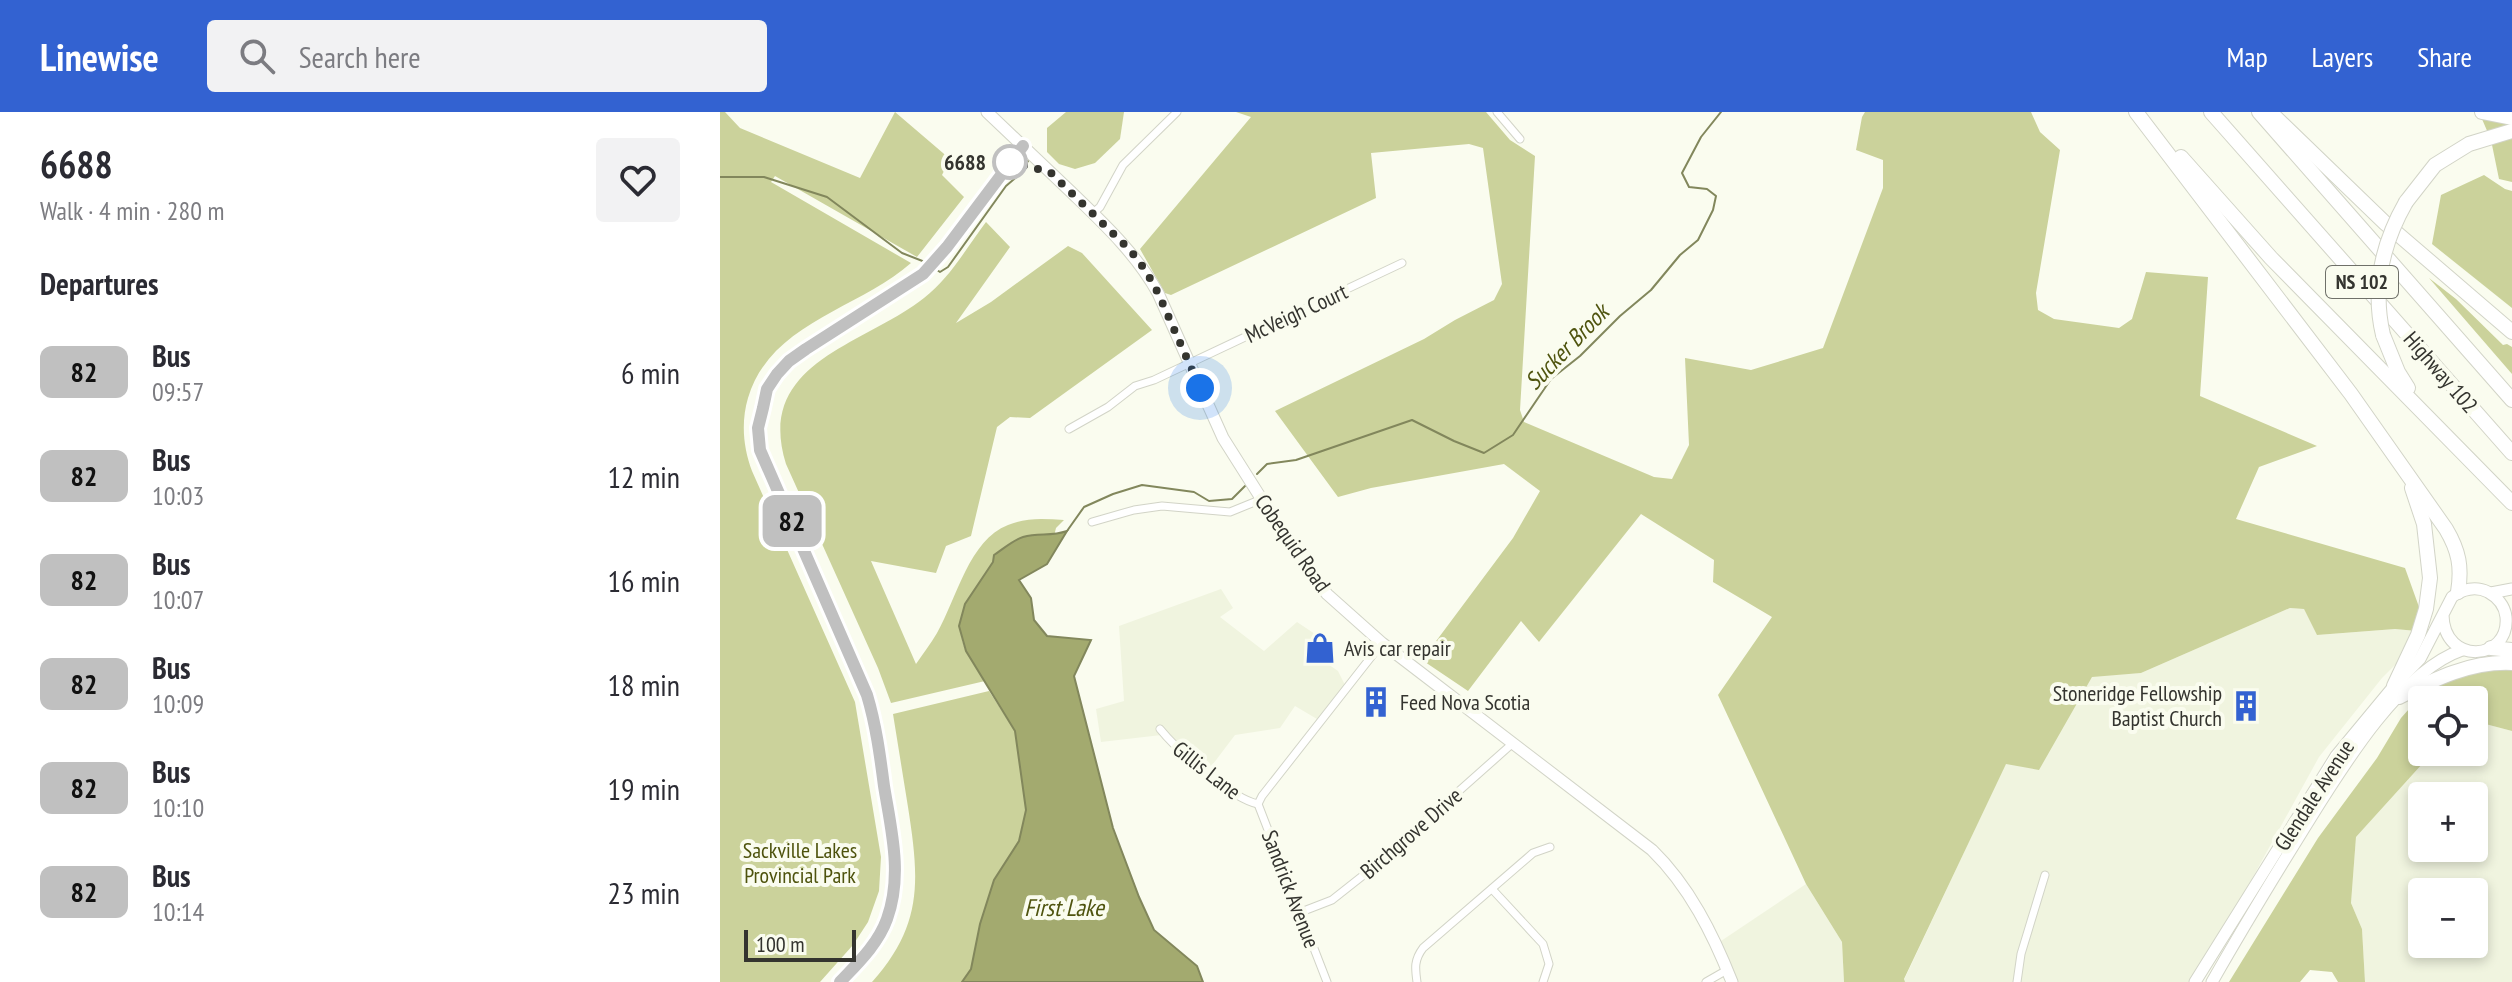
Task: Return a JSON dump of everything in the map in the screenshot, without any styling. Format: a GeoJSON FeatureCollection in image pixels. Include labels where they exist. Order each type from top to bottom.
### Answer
{"type":"FeatureCollection","features":[{"type":"Feature","properties":{"kind":"highway"},"geometry":{"type":"LineString","coordinates":[[2138,112],[2271,258],[2512,503]]}},
{"type":"Feature","properties":{"kind":"highway"},"geometry":{"type":"LineString","coordinates":[[2138,112],[2351,394],[2457,547],[2461,561],[2458,592]]}},
{"type":"Feature","properties":{"kind":"highway","name":"Highway 102"},"geometry":{"type":"LineString","coordinates":[[2211,112],[2512,453]]}},
{"type":"Feature","properties":{"kind":"highway","name":"Highway 102"},"geometry":{"type":"LineString","coordinates":[[2259,112],[2512,400]]}},
{"type":"Feature","properties":{"kind":"highway"},"geometry":{"type":"LineString","coordinates":[[2270,112],[2385,223],[2512,332]]}},
{"type":"Feature","properties":{"kind":"highway"},"geometry":{"type":"LineString","coordinates":[[2482,112],[2512,118]]}},
{"type":"Feature","properties":{"kind":"highway"},"geometry":{"type":"LineString","coordinates":[[2449,437],[2398,372],[2383,335],[2378,303],[2381,264],[2395,221],[2435,165],[2469,144],[2512,131]]}},
{"type":"Feature","properties":{"kind":"highway"},"geometry":{"type":"LineString","coordinates":[[2396,692],[2426,609],[2430,578],[2424,524],[2409,476]]}},
{"type":"Feature","properties":{"kind":"highway"},"geometry":{"type":"LineString","coordinates":[[2491,648],[2512,650]]}},
{"type":"Feature","properties":{"kind":"highway"},"geometry":{"type":"LineString","coordinates":[[2396,692],[2466,668],[2512,663]]}},
{"type":"Feature","properties":{"kind":"main road","name":"Cobequid Road"},"geometry":{"type":"LineString","coordinates":[[987,112],[1093,213],[1146,271],[1223,438],[1295,552],[1327,594],[1382,643],[1669,866],[1698,910],[1729,976]]}},
{"type":"Feature","properties":{"kind":"main road"},"geometry":{"type":"LineString","coordinates":[[2458,592],[2481,589],[2491,593],[2504,609],[2509,618],[2500,639],[2491,648]]}},
{"type":"Feature","properties":{"kind":"main road"},"geometry":{"type":"LineString","coordinates":[[2491,593],[2512,589]]}},
{"type":"Feature","properties":{"kind":"main road","name":"Glendale Avenue"},"geometry":{"type":"LineString","coordinates":[[2212,982],[2343,765],[2420,659],[2446,605],[2458,592]]}},
{"type":"Feature","properties":{"kind":"main road"},"geometry":{"type":"LineString","coordinates":[[2443,615],[2447,636],[2462,650]]}},
{"type":"Feature","properties":{"kind":"main road","name":"Glendale Avenue"},"geometry":{"type":"LineString","coordinates":[[2195,982],[2336,756],[2396,692],[2436,663],[2462,650],[2473,652],[2491,648]]}},
{"type":"Feature","properties":{"kind":"street"},"geometry":{"type":"LineString","coordinates":[[1093,213],[1100,207],[1123,165],[1177,112]]}},
{"type":"Feature","properties":{"kind":"street"},"geometry":{"type":"LineString","coordinates":[[1497,112],[1520,139]]}},
{"type":"Feature","properties":{"kind":"street"},"geometry":{"type":"LineString","coordinates":[[840,982],[879,937],[888,917],[894,890],[896,856],[876,728],[867,695],[760,450],[758,428],[767,389],[783,368],[806,349],[923,274],[1023,146]]}},
{"type":"Feature","properties":{"kind":"street","name":"McVeigh Court"},"geometry":{"type":"LineString","coordinates":[[1069,429],[1142,383],[1402,263]]}},
{"type":"Feature","properties":{"kind":"street"},"geometry":{"type":"LineString","coordinates":[[1092,522],[1162,506],[1230,512],[1262,499]]}},
{"type":"Feature","properties":{"kind":"street"},"geometry":{"type":"LineString","coordinates":[[1260,800],[1382,643]]}},
{"type":"Feature","properties":{"kind":"street","name":"Gillis Lane"},"geometry":{"type":"LineString","coordinates":[[1160,729],[1175,748],[1249,803],[1260,800]]}},
{"type":"Feature","properties":{"kind":"street","name":"Birchgrove Drive"},"geometry":{"type":"LineString","coordinates":[[1301,912],[1332,900],[1370,870],[1513,743]]}},
{"type":"Feature","properties":{"kind":"street","name":"Sandrick Avenue"},"geometry":{"type":"LineString","coordinates":[[1260,800],[1327,982]]}},
{"type":"Feature","properties":{"kind":"street"},"geometry":{"type":"LineString","coordinates":[[1417,982],[1415,967],[1417,956],[1423,948],[1533,853],[1550,847]]}},
{"type":"Feature","properties":{"kind":"street"},"geometry":{"type":"LineString","coordinates":[[2017,982],[2021,954],[2045,875]]}},
{"type":"Feature","properties":{"kind":"street"},"geometry":{"type":"LineString","coordinates":[[1492,889],[1543,944],[1549,964],[1543,982]]}},
{"type":"Feature","properties":{"kind":"street"},"geometry":{"type":"LineString","coordinates":[[1706,982],[1729,976]]}},
{"type":"Feature","properties":{"kind":"shaded area"},"geometry":{"type":"Polygon","coordinates":[[[1221,589],[1233,608],[1220,617],[1264,651],[1297,622],[1318,636],[1309,651],[1338,671],[1345,685],[1317,719],[1295,706],[1280,728],[1235,735],[1207,772],[1179,750],[1170,734],[1101,742],[1096,709],[1124,701],[1119,626],[1221,589]]]}},
{"type":"Feature","properties":{"kind":"shaded area"},"geometry":{"type":"Polygon","coordinates":[[[2290,608],[2304,609],[2318,635],[2395,629],[2428,632],[2382,678],[2319,757],[2195,982],[1905,982],[2006,763],[2085,688],[2092,676],[2141,673],[2290,608]]]}},
{"type":"Feature","properties":{"kind":"shaded area"},"geometry":{"type":"Polygon","coordinates":[[[2488,725],[2512,731],[2512,982],[2365,982],[2362,929],[2351,903],[2356,837],[2420,766],[2488,766],[2488,725]]]}},
{"type":"Feature","properties":{"kind":"shaded area"},"geometry":{"type":"Polygon","coordinates":[[[1806,884],[1842,942],[1844,982],[1726,982],[1712,947],[1806,884]]]}},
{"type":"Feature","properties":{"kind":"green space","name":"Sackville Lakes Provincial Park"},"geometry":{"type":"Polygon","coordinates":[[[720,112],[725,112],[740,128],[860,178],[895,112],[950,159],[942,175],[964,197],[917,257],[775,176],[771,182],[911,263],[890,279],[796,334],[775,352],[759,373],[744,416],[745,444],[752,471],[855,702],[881,857],[879,891],[868,922],[853,945],[820,982],[720,982],[720,112]]]}},
{"type":"Feature","properties":{"kind":"green space"},"geometry":{"type":"Polygon","coordinates":[[[1066,112],[1124,112],[1120,139],[1095,163],[1075,169],[1059,164],[1047,152],[1047,128],[1066,112]]]}},
{"type":"Feature","properties":{"kind":"green space"},"geometry":{"type":"Polygon","coordinates":[[[1236,112],[1486,112],[1510,140],[1535,156],[1520,410],[1524,422],[1654,477],[1672,479],[1689,445],[1685,358],[1751,370],[1823,348],[1883,188],[1883,160],[1856,150],[1865,112],[2031,112],[2040,132],[2060,150],[2036,293],[2038,310],[2054,319],[2119,328],[2132,319],[2146,272],[2208,277],[2200,396],[2317,446],[2259,467],[2236,519],[2405,568],[2428,632],[2395,629],[2317,635],[2304,609],[2290,608],[2141,673],[2092,677],[2039,770],[2006,764],[1905,982],[1844,982],[1842,942],[1806,884],[1718,695],[1772,617],[1713,582],[1714,560],[1641,514],[1539,642],[1521,621],[1468,691],[1422,660],[1513,538],[1540,491],[1504,464],[1338,497],[1275,411],[1424,339],[1494,300],[1502,284],[1483,148],[1469,144],[1371,153],[1376,198],[1171,295],[1165,293],[1140,249],[1251,117],[1236,112]]]}},
{"type":"Feature","properties":{"kind":"green space"},"geometry":{"type":"Polygon","coordinates":[[[2479,112],[2512,112],[2512,182],[2499,179],[2491,140],[2479,112]]]}},
{"type":"Feature","properties":{"kind":"green space"},"geometry":{"type":"Polygon","coordinates":[[[2484,175],[2512,191],[2512,308],[2432,244],[2441,195],[2484,175]]]}},
{"type":"Feature","properties":{"kind":"green space"},"geometry":{"type":"Polygon","coordinates":[[[986,222],[1010,247],[956,323],[991,302],[1068,246],[1082,253],[1152,330],[1030,418],[1010,417],[997,427],[971,536],[946,546],[936,573],[871,561],[916,664],[937,633],[965,572],[983,543],[1015,522],[1064,520],[1056,528],[1054,536],[1030,536],[995,555],[967,602],[961,636],[967,653],[985,681],[891,703],[786,464],[780,430],[786,402],[800,379],[821,360],[924,298],[950,272],[986,222]]]}},
{"type":"Feature","properties":{"kind":"green space"},"geometry":{"type":"Polygon","coordinates":[[[2429,278],[2456,299],[2503,345],[2512,347],[2512,374],[2429,278]]]}},
{"type":"Feature","properties":{"kind":"green space"},"geometry":{"type":"Polygon","coordinates":[[[2499,662],[2512,668],[2512,731],[2488,725],[2488,686],[2438,686],[2499,662]]]}},
{"type":"Feature","properties":{"kind":"green space","name":"Sackville Lakes Provincial Park"},"geometry":{"type":"Polygon","coordinates":[[[989,691],[1015,731],[1026,810],[1019,841],[994,880],[971,969],[962,982],[872,982],[901,940],[914,899],[912,833],[893,714],[989,691]]]}},
{"type":"Feature","properties":{"kind":"green space"},"geometry":{"type":"Polygon","coordinates":[[[2408,710],[2408,766],[2420,766],[2356,837],[2351,903],[2362,929],[2365,982],[2338,982],[2332,972],[2310,970],[2300,982],[2229,982],[2318,838],[2377,758],[2408,710]]]}},
{"type":"Feature","properties":{"kind":"water","name":"First Lake"},"geometry":{"type":"Polygon","coordinates":[[[1067,531],[1047,564],[1019,580],[1031,598],[1034,620],[1047,636],[1091,640],[1074,676],[1113,828],[1154,930],[1197,966],[1203,982],[962,982],[971,969],[980,924],[994,880],[1019,841],[1026,810],[1015,731],[966,651],[959,626],[965,604],[993,562],[994,555],[1023,537],[1067,531]]]}},
{"type":"Feature","properties":{"kind":"waterway","name":"Sucker Brook"},"geometry":{"type":"LineString","coordinates":[[1257,474],[1267,464],[1296,460],[1412,420],[1484,453],[1513,435],[1551,379],[1651,290],[1680,255],[1698,240],[1713,210],[1716,196],[1707,189],[1689,187],[1682,173],[1701,137],[1721,112]]}},
{"type":"Feature","properties":{"kind":"waterway"},"geometry":{"type":"LineString","coordinates":[[937,270],[940,272],[948,267],[1006,186],[1020,174],[1028,161]]}},
{"type":"Feature","properties":{"kind":"waterway"},"geometry":{"type":"LineString","coordinates":[[720,177],[764,177],[827,197],[902,253],[925,262]]}},
{"type":"Feature","properties":{"kind":"waterway","name":"Sucker Brook"},"geometry":{"type":"LineString","coordinates":[[1067,531],[1084,507],[1142,485],[1194,492],[1209,501],[1232,499],[1245,486]]}},
{"type":"Feature","properties":{"kind":"bus line","name":"82"},"geometry":{"type":"LineString","coordinates":[[840,982],[879,937],[888,917],[894,890],[896,856],[876,728],[867,695],[760,450],[758,428],[767,389],[789,361],[923,274],[1023,146]]}},
{"type":"Feature","properties":{"kind":"place","name":"6688"},"geometry":{"type":"Point","coordinates":[1010,162]}},
{"type":"Feature","properties":{"kind":"place","name":"Avis car repair"},"geometry":{"type":"Point","coordinates":[1320,648]}},
{"type":"Feature","properties":{"kind":"place","name":"Feed Nova Scotia"},"geometry":{"type":"Point","coordinates":[1376,702]}},
{"type":"Feature","properties":{"kind":"place","name":"Stoneridge Fellowship Baptist Church"},"geometry":{"type":"Point","coordinates":[2246,706]}},
{"type":"Feature","properties":{"kind":"route"},"geometry":{"type":"LineString","coordinates":[[1010,162],[1050,172],[1130,250],[1158,293],[1200,388]]}}]}
